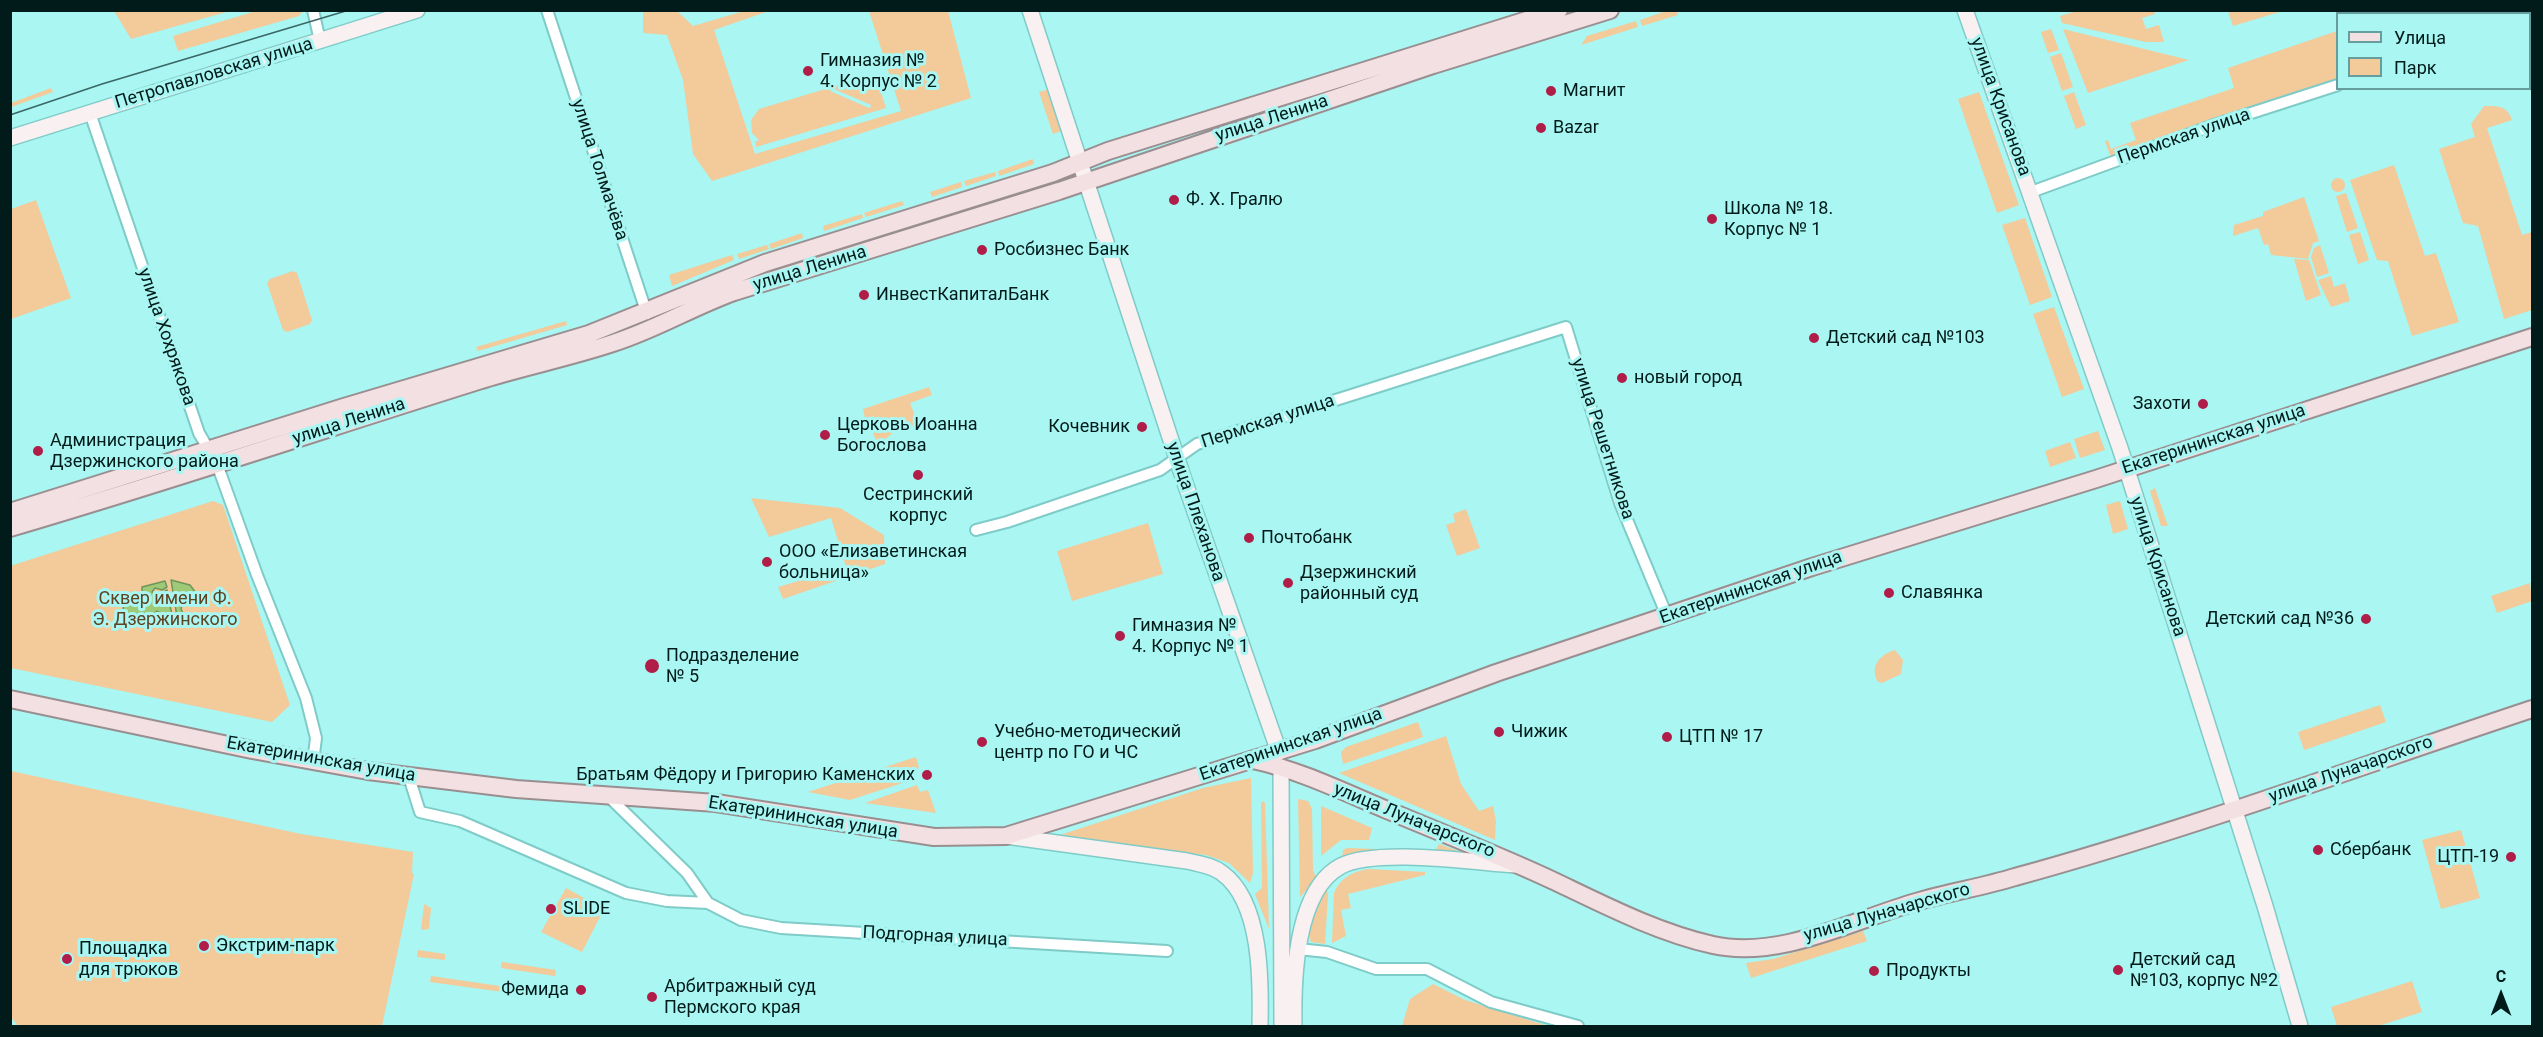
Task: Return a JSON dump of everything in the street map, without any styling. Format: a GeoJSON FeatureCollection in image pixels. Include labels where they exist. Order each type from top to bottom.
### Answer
{"type":"FeatureCollection","features":[{"type":"Feature","properties":{"kind":"main road","name":"Петропавловская улица"},"geometry":{"type":"LineString","coordinates":[[10,138],[417,10]]}},
{"type":"Feature","properties":{"kind":"main road","name":"улица Плеханова"},"geometry":{"type":"LineString","coordinates":[[1030,10],[1177,458],[1280,759],[1282,1026]]}},
{"type":"Feature","properties":{"kind":"main road","name":"улица Ленина"},"geometry":{"type":"LineString","coordinates":[[10,528],[213,457],[589,334],[765,263],[1081,163],[1108,151],[1558,10]]}},
{"type":"Feature","properties":{"kind":"main road","name":"улица Ленина"},"geometry":{"type":"LineString","coordinates":[[10,513],[213,457],[652,329],[698,306],[734,292],[1086,181],[1432,65],[1610,10]]}},
{"type":"Feature","properties":{"kind":"main road","name":"улица Крисанова"},"geometry":{"type":"LineString","coordinates":[[1965,10],[2031,192],[2125,469],[2234,808],[2300,1026]]}},
{"type":"Feature","properties":{"kind":"main road","name":"Екатерининская улица"},"geometry":{"type":"LineString","coordinates":[[10,699],[313,762],[409,777],[737,806],[934,837],[1006,836],[1253,760],[1280,759],[1476,680],[1846,556],[2125,469],[2532,337]]}},
{"type":"Feature","properties":{"kind":"main road","name":"улица Луначарского"},"geometry":{"type":"LineString","coordinates":[[1280,759],[1600,903],[1674,933],[1713,945],[1751,950],[1809,936],[1915,902],[2014,878],[2532,709]]}},
{"type":"Feature","properties":{"kind":"main road"},"geometry":{"type":"LineString","coordinates":[[1006,836],[1187,861],[1205,865],[1223,874],[1232,883],[1245,906],[1257,945],[1260,1026]]}},
{"type":"Feature","properties":{"kind":"main road"},"geometry":{"type":"LineString","coordinates":[[1293,1026],[1298,949],[1316,892],[1331,873],[1347,864],[1379,858],[1521,866]]}},
{"type":"Feature","properties":{"kind":"street"},"geometry":{"type":"LineString","coordinates":[[313,10],[320,41]]}},
{"type":"Feature","properties":{"kind":"street","name":"улица Толмачёва"},"geometry":{"type":"LineString","coordinates":[[547,10],[652,329]]}},
{"type":"Feature","properties":{"kind":"street","name":"Пермская улица"},"geometry":{"type":"LineString","coordinates":[[2031,192],[2214,125],[2336,85]]}},
{"type":"Feature","properties":{"kind":"street","name":"улица Хохрякова"},"geometry":{"type":"LineString","coordinates":[[90,113],[192,414],[213,457],[306,698],[316,738],[313,762]]}},
{"type":"Feature","properties":{"kind":"street","name":"Пермская улица"},"geometry":{"type":"LineString","coordinates":[[976,530],[1007,522],[1160,470],[1197,444],[1566,327]]}},
{"type":"Feature","properties":{"kind":"street","name":"улица Решетникова"},"geometry":{"type":"LineString","coordinates":[[1566,327],[1620,503],[1666,616]]}},
{"type":"Feature","properties":{"kind":"street","name":"Подгорная улица"},"geometry":{"type":"LineString","coordinates":[[409,777],[420,812],[460,820],[626,893],[667,902],[708,903],[741,920],[765,927],[1167,951]]}},
{"type":"Feature","properties":{"kind":"street","name":"Подгорная улица"},"geometry":{"type":"LineString","coordinates":[[608,796],[687,873],[708,903]]}},
{"type":"Feature","properties":{"kind":"street"},"geometry":{"type":"LineString","coordinates":[[1298,949],[1327,952],[1376,969],[1427,969],[1491,1002],[1578,1026]]}},
{"type":"Feature","properties":{"kind":"green space"},"geometry":{"type":"Polygon","coordinates":[[[1669,10],[1677,11],[1678,15],[1642,26],[1640,20],[1669,10]]]}},
{"type":"Feature","properties":{"kind":"green space"},"geometry":{"type":"Polygon","coordinates":[[[2228,10],[2283,11],[2233,26],[2228,10]]]}},
{"type":"Feature","properties":{"kind":"green space"},"geometry":{"type":"Polygon","coordinates":[[[114,11],[230,11],[131,39],[114,11]]]}},
{"type":"Feature","properties":{"kind":"green space"},"geometry":{"type":"Polygon","coordinates":[[[256,11],[303,11],[299,16],[178,51],[173,36],[256,11]]]}},
{"type":"Feature","properties":{"kind":"green space"},"geometry":{"type":"Polygon","coordinates":[[[643,11],[677,11],[693,26],[744,11],[769,11],[714,30],[755,154],[901,111],[869,11],[948,11],[971,98],[712,181],[693,154],[683,80],[667,35],[643,33],[643,11]]]}},
{"type":"Feature","properties":{"kind":"green space"},"geometry":{"type":"Polygon","coordinates":[[[2077,11],[2154,11],[2155,14],[2142,18],[2146,29],[2159,25],[2164,42],[2146,42],[2062,23],[2060,16],[2077,11]]]}},
{"type":"Feature","properties":{"kind":"green space"},"geometry":{"type":"Polygon","coordinates":[[[1636,21],[1638,27],[1581,45],[1587,36],[1636,21]]]}},
{"type":"Feature","properties":{"kind":"green space"},"geometry":{"type":"Polygon","coordinates":[[[2051,29],[2059,50],[2048,53],[2041,32],[2051,29]]]}},
{"type":"Feature","properties":{"kind":"green space"},"geometry":{"type":"Polygon","coordinates":[[[2063,29],[2189,60],[2088,93],[2063,29]]]}},
{"type":"Feature","properties":{"kind":"green space"},"geometry":{"type":"Polygon","coordinates":[[[2336,31],[2336,81],[2111,158],[2105,141],[2108,140],[2111,149],[2136,140],[2130,123],[2234,88],[2228,68],[2336,31]]]}},
{"type":"Feature","properties":{"kind":"green space"},"geometry":{"type":"Polygon","coordinates":[[[2061,53],[2073,87],[2062,91],[2050,57],[2061,53]]]}},
{"type":"Feature","properties":{"kind":"green space"},"geometry":{"type":"Polygon","coordinates":[[[865,77],[879,86],[886,108],[756,147],[755,142],[759,140],[752,133],[751,120],[759,109],[865,77]],[[834,89],[830,91],[869,108],[871,105],[834,89]]]}},
{"type":"Feature","properties":{"kind":"green space"},"geometry":{"type":"Polygon","coordinates":[[[51,88],[53,92],[11,107],[11,103],[51,88]]]}},
{"type":"Feature","properties":{"kind":"green space"},"geometry":{"type":"Polygon","coordinates":[[[1047,90],[1061,131],[1053,134],[1039,92],[1047,90]]]}},
{"type":"Feature","properties":{"kind":"green space"},"geometry":{"type":"Polygon","coordinates":[[[1979,92],[2019,205],[1997,213],[1958,99],[1979,92]]]}},
{"type":"Feature","properties":{"kind":"green space"},"geometry":{"type":"Polygon","coordinates":[[[2074,92],[2086,125],[2076,129],[2064,96],[2074,92]]]}},
{"type":"Feature","properties":{"kind":"green space"},"geometry":{"type":"Polygon","coordinates":[[[2484,106],[2497,106],[2504,109],[2512,120],[2487,128],[2522,235],[2532,232],[2532,310],[2504,319],[2478,226],[2463,223],[2439,149],[2475,137],[2471,124],[2484,106]]]}},
{"type":"Feature","properties":{"kind":"green space"},"geometry":{"type":"Polygon","coordinates":[[[1033,159],[1034,164],[999,176],[998,171],[1033,159]]]}},
{"type":"Feature","properties":{"kind":"green space"},"geometry":{"type":"Polygon","coordinates":[[[2394,165],[2425,256],[2436,253],[2459,322],[2412,336],[2388,261],[2377,260],[2350,180],[2394,165]]]}},
{"type":"Feature","properties":{"kind":"green space"},"geometry":{"type":"Polygon","coordinates":[[[995,172],[996,176],[966,186],[964,181],[995,172]]]}},
{"type":"Feature","properties":{"kind":"green space"},"geometry":{"type":"Polygon","coordinates":[[[2338,178],[2343,180],[2345,185],[2343,190],[2338,192],[2333,190],[2331,185],[2333,180],[2338,178]]]}},
{"type":"Feature","properties":{"kind":"green space"},"geometry":{"type":"Polygon","coordinates":[[[961,182],[962,187],[932,197],[930,192],[961,182]]]}},
{"type":"Feature","properties":{"kind":"green space"},"geometry":{"type":"Polygon","coordinates":[[[2346,193],[2358,228],[2347,232],[2336,196],[2346,193]]]}},
{"type":"Feature","properties":{"kind":"green space"},"geometry":{"type":"Polygon","coordinates":[[[2304,197],[2319,241],[2313,243],[2308,259],[2271,255],[2268,244],[2264,245],[2258,228],[2233,236],[2234,225],[2263,216],[2263,212],[2304,197]]]}},
{"type":"Feature","properties":{"kind":"green space"},"geometry":{"type":"Polygon","coordinates":[[[36,200],[71,298],[11,319],[11,209],[36,200]]]}},
{"type":"Feature","properties":{"kind":"green space"},"geometry":{"type":"Polygon","coordinates":[[[902,201],[904,205],[866,217],[864,213],[902,201]]]}},
{"type":"Feature","properties":{"kind":"green space"},"geometry":{"type":"Polygon","coordinates":[[[862,214],[863,218],[824,231],[823,226],[862,214]]]}},
{"type":"Feature","properties":{"kind":"green space"},"geometry":{"type":"Polygon","coordinates":[[[2025,218],[2052,297],[2030,305],[2002,225],[2025,218]]]}},
{"type":"Feature","properties":{"kind":"green space"},"geometry":{"type":"Polygon","coordinates":[[[2360,232],[2369,260],[2358,264],[2349,235],[2360,232]]]}},
{"type":"Feature","properties":{"kind":"green space"},"geometry":{"type":"Polygon","coordinates":[[[802,233],[803,238],[771,249],[769,244],[802,233]]]}},
{"type":"Feature","properties":{"kind":"green space"},"geometry":{"type":"Polygon","coordinates":[[[767,245],[769,249],[739,259],[737,254],[767,245]]]}},
{"type":"Feature","properties":{"kind":"green space"},"geometry":{"type":"Polygon","coordinates":[[[2320,245],[2329,273],[2317,277],[2311,257],[2314,248],[2320,245]]]}},
{"type":"Feature","properties":{"kind":"green space"},"geometry":{"type":"Polygon","coordinates":[[[732,255],[734,260],[672,286],[669,275],[732,255]]]}},
{"type":"Feature","properties":{"kind":"green space"},"geometry":{"type":"Polygon","coordinates":[[[2294,259],[2309,260],[2321,295],[2306,301],[2294,259]]]}},
{"type":"Feature","properties":{"kind":"green space"},"geometry":{"type":"Polygon","coordinates":[[[293,271],[297,273],[312,320],[310,324],[287,332],[283,330],[267,283],[270,279],[293,271]]]}},
{"type":"Feature","properties":{"kind":"green space"},"geometry":{"type":"Polygon","coordinates":[[[2331,276],[2334,287],[2345,283],[2350,301],[2331,307],[2318,280],[2331,276]]]}},
{"type":"Feature","properties":{"kind":"green space"},"geometry":{"type":"Polygon","coordinates":[[[2054,307],[2084,389],[2062,397],[2033,314],[2054,307]]]}},
{"type":"Feature","properties":{"kind":"green space"},"geometry":{"type":"Polygon","coordinates":[[[566,321],[567,325],[478,351],[476,347],[566,321]]]}},
{"type":"Feature","properties":{"kind":"green space"},"geometry":{"type":"Polygon","coordinates":[[[929,387],[932,395],[910,403],[918,424],[894,432],[878,445],[870,426],[876,423],[874,416],[865,418],[863,409],[929,387]]]}},
{"type":"Feature","properties":{"kind":"green space"},"geometry":{"type":"Polygon","coordinates":[[[2098,431],[2105,450],[2080,458],[2074,439],[2098,431]]]}},
{"type":"Feature","properties":{"kind":"green space"},"geometry":{"type":"Polygon","coordinates":[[[2070,442],[2076,458],[2050,467],[2045,451],[2070,442]]]}},
{"type":"Feature","properties":{"kind":"green space"},"geometry":{"type":"Polygon","coordinates":[[[2155,488],[2168,526],[2161,526],[2150,491],[2155,488]]]}},
{"type":"Feature","properties":{"kind":"green space"},"geometry":{"type":"Polygon","coordinates":[[[751,498],[840,508],[884,535],[885,564],[783,599],[778,587],[846,567],[831,518],[769,537],[751,498]]]}},
{"type":"Feature","properties":{"kind":"green space","name":"Сквер имени Ф. Э. Дзержинского"},"geometry":{"type":"Polygon","coordinates":[[[213,501],[223,505],[290,705],[272,722],[11,668],[10,566],[213,501]]]}},
{"type":"Feature","properties":{"kind":"green space"},"geometry":{"type":"Polygon","coordinates":[[[2120,501],[2128,529],[2113,534],[2106,505],[2120,501]]]}},
{"type":"Feature","properties":{"kind":"green space"},"geometry":{"type":"Polygon","coordinates":[[[1466,509],[1480,548],[1457,556],[1446,525],[1455,522],[1453,514],[1466,509]]]}},
{"type":"Feature","properties":{"kind":"green space"},"geometry":{"type":"Polygon","coordinates":[[[1148,523],[1163,574],[1072,601],[1057,551],[1148,523]]]}},
{"type":"Feature","properties":{"kind":"green space"},"geometry":{"type":"Polygon","coordinates":[[[2530,583],[2532,601],[2497,613],[2491,596],[2530,583]]]}},
{"type":"Feature","properties":{"kind":"green space"},"geometry":{"type":"Polygon","coordinates":[[[1895,650],[1903,660],[1901,674],[1882,683],[1878,682],[1875,666],[1881,658],[1895,650]]]}},
{"type":"Feature","properties":{"kind":"green space"},"geometry":{"type":"Polygon","coordinates":[[[2380,705],[2386,722],[2304,750],[2298,732],[2380,705]]]}},
{"type":"Feature","properties":{"kind":"green space"},"geometry":{"type":"Polygon","coordinates":[[[1418,722],[1423,737],[1343,764],[1341,752],[1346,747],[1418,722]]]}},
{"type":"Feature","properties":{"kind":"green space"},"geometry":{"type":"Polygon","coordinates":[[[1446,736],[1461,784],[1479,811],[1493,806],[1496,821],[1495,840],[1339,773],[1446,736]]]}},
{"type":"Feature","properties":{"kind":"green space"},"geometry":{"type":"Polygon","coordinates":[[[916,757],[919,768],[912,771],[915,779],[850,800],[808,792],[916,757]]]}},
{"type":"Feature","properties":{"kind":"green space","name":"Экстрим-парк"},"geometry":{"type":"Polygon","coordinates":[[[11,771],[301,834],[413,852],[412,873],[414,874],[382,1026],[18,1026],[10,1016],[11,771]]]}},
{"type":"Feature","properties":{"kind":"green space"},"geometry":{"type":"Polygon","coordinates":[[[1251,778],[1253,873],[1250,883],[1229,863],[1206,855],[1051,838],[1203,788],[1251,778]]]}},
{"type":"Feature","properties":{"kind":"green space"},"geometry":{"type":"Polygon","coordinates":[[[917,785],[920,792],[928,790],[936,813],[865,803],[917,785]]]}},
{"type":"Feature","properties":{"kind":"green space"},"geometry":{"type":"Polygon","coordinates":[[[1298,799],[1308,801],[1312,809],[1313,871],[1317,878],[1300,897],[1298,799]]]}},
{"type":"Feature","properties":{"kind":"green space"},"geometry":{"type":"Polygon","coordinates":[[[1263,801],[1265,803],[1269,929],[1255,894],[1262,888],[1261,803],[1263,801]]]}},
{"type":"Feature","properties":{"kind":"green space"},"geometry":{"type":"Polygon","coordinates":[[[1321,806],[1372,828],[1369,840],[1341,840],[1321,856],[1321,806]]]}},
{"type":"Feature","properties":{"kind":"green space"},"geometry":{"type":"Polygon","coordinates":[[[2461,830],[2480,898],[2441,909],[2422,840],[2461,830]]]}},
{"type":"Feature","properties":{"kind":"green space"},"geometry":{"type":"Polygon","coordinates":[[[1439,844],[1472,856],[1342,858],[1343,850],[1347,848],[1435,851],[1439,844]]]}},
{"type":"Feature","properties":{"kind":"green space"},"geometry":{"type":"Polygon","coordinates":[[[1369,869],[1425,872],[1425,875],[1348,894],[1351,908],[1341,910],[1346,936],[1332,943],[1334,893],[1348,876],[1369,869]]]}},
{"type":"Feature","properties":{"kind":"green space"},"geometry":{"type":"Polygon","coordinates":[[[1326,887],[1328,895],[1325,944],[1311,942],[1310,928],[1326,887]]]}},
{"type":"Feature","properties":{"kind":"green space"},"geometry":{"type":"Polygon","coordinates":[[[566,888],[604,909],[582,952],[541,932],[566,888]]]}},
{"type":"Feature","properties":{"kind":"green space"},"geometry":{"type":"Polygon","coordinates":[[[424,904],[431,908],[429,929],[421,930],[424,904]]]}},
{"type":"Feature","properties":{"kind":"green space"},"geometry":{"type":"Polygon","coordinates":[[[1863,931],[1867,941],[1751,978],[1746,963],[1773,959],[1863,931]]]}},
{"type":"Feature","properties":{"kind":"green space"},"geometry":{"type":"Polygon","coordinates":[[[418,950],[445,954],[445,960],[417,957],[418,950]]]}},
{"type":"Feature","properties":{"kind":"green space"},"geometry":{"type":"Polygon","coordinates":[[[502,962],[556,970],[555,976],[501,968],[502,962]]]}},
{"type":"Feature","properties":{"kind":"green space"},"geometry":{"type":"Polygon","coordinates":[[[431,976],[562,995],[561,1000],[430,982],[431,976]]]}},
{"type":"Feature","properties":{"kind":"green space"},"geometry":{"type":"Polygon","coordinates":[[[2412,981],[2422,1012],[2378,1026],[2337,1026],[2331,1007],[2412,981]]]}},
{"type":"Feature","properties":{"kind":"green space"},"geometry":{"type":"Polygon","coordinates":[[[1433,984],[1465,1000],[1548,1026],[1402,1026],[1410,999],[1433,984]]]}},
{"type":"Feature","properties":{"kind":"shaded area"},"geometry":{"type":"Polygon","coordinates":[[[171,580],[190,585],[196,593],[193,601],[189,599],[183,602],[181,609],[183,613],[177,617],[171,580]]]}},
{"type":"Feature","properties":{"kind":"shaded area"},"geometry":{"type":"Polygon","coordinates":[[[165,581],[167,587],[162,590],[155,588],[152,592],[157,596],[167,590],[173,620],[166,622],[163,615],[157,611],[150,616],[144,613],[128,615],[123,611],[124,600],[139,598],[142,594],[142,587],[165,581]]]}},
{"type":"Feature","properties":{"kind":"tram line"},"geometry":{"type":"LineString","coordinates":[[10,115],[102,84],[349,10]]}},
{"type":"Feature","properties":{"kind":"place","name":"Гимназия № 4. Корпус № 2"},"geometry":{"type":"Point","coordinates":[808,71]}},
{"type":"Feature","properties":{"kind":"place","name":"Магнит"},"geometry":{"type":"Point","coordinates":[1551,91]}},
{"type":"Feature","properties":{"kind":"place","name":"Bazar"},"geometry":{"type":"Point","coordinates":[1541,128]}},
{"type":"Feature","properties":{"kind":"place","name":"Ф. Х. Гралю"},"geometry":{"type":"Point","coordinates":[1174,200]}},
{"type":"Feature","properties":{"kind":"place","name":"Школа № 18. Корпус № 1"},"geometry":{"type":"Point","coordinates":[1712,219]}},
{"type":"Feature","properties":{"kind":"place","name":"Росбизнес Банк"},"geometry":{"type":"Point","coordinates":[982,250]}},
{"type":"Feature","properties":{"kind":"place","name":"ИнвестКапиталБанк"},"geometry":{"type":"Point","coordinates":[864,295]}},
{"type":"Feature","properties":{"kind":"place","name":"Детский сад №103"},"geometry":{"type":"Point","coordinates":[1814,338]}},
{"type":"Feature","properties":{"kind":"place","name":"новый город"},"geometry":{"type":"Point","coordinates":[1622,378]}},
{"type":"Feature","properties":{"kind":"place","name":"Захоти"},"geometry":{"type":"Point","coordinates":[2203,404]}},
{"type":"Feature","properties":{"kind":"place","name":"Кочевник"},"geometry":{"type":"Point","coordinates":[1142,427]}},
{"type":"Feature","properties":{"kind":"place","name":"Церковь Иоанна Богослова"},"geometry":{"type":"Point","coordinates":[825,435]}},
{"type":"Feature","properties":{"kind":"place","name":"Администрация Дзержинского района"},"geometry":{"type":"Point","coordinates":[38,451]}},
{"type":"Feature","properties":{"kind":"place","name":"Сестринский корпус"},"geometry":{"type":"Point","coordinates":[918,475]}},
{"type":"Feature","properties":{"kind":"place","name":"Почтобанк"},"geometry":{"type":"Point","coordinates":[1249,538]}},
{"type":"Feature","properties":{"kind":"place","name":"ООО «Елизаветинская больница»"},"geometry":{"type":"Point","coordinates":[767,562]}},
{"type":"Feature","properties":{"kind":"place","name":"Дзержинский районный суд"},"geometry":{"type":"Point","coordinates":[1288,583]}},
{"type":"Feature","properties":{"kind":"place","name":"Славянка"},"geometry":{"type":"Point","coordinates":[1889,593]}},
{"type":"Feature","properties":{"kind":"place","name":"Детский сад №36"},"geometry":{"type":"Point","coordinates":[2366,619]}},
{"type":"Feature","properties":{"kind":"place","name":"Гимназия № 4. Корпус № 1"},"geometry":{"type":"Point","coordinates":[1120,636]}},
{"type":"Feature","properties":{"kind":"place","name":"Подразделение № 5"},"geometry":{"type":"Point","coordinates":[652,666]}},
{"type":"Feature","properties":{"kind":"place","name":"Чижик"},"geometry":{"type":"Point","coordinates":[1499,732]}},
{"type":"Feature","properties":{"kind":"place","name":"ЦТП № 17"},"geometry":{"type":"Point","coordinates":[1667,737]}},
{"type":"Feature","properties":{"kind":"place","name":"Учебно-методический центр по ГО и ЧС"},"geometry":{"type":"Point","coordinates":[982,742]}},
{"type":"Feature","properties":{"kind":"place","name":"Братьям Фёдору и Григорию Каменских"},"geometry":{"type":"Point","coordinates":[927,775]}},
{"type":"Feature","properties":{"kind":"place","name":"Сбербанк"},"geometry":{"type":"Point","coordinates":[2318,850]}},
{"type":"Feature","properties":{"kind":"place","name":"ЦТП-19"},"geometry":{"type":"Point","coordinates":[2511,857]}},
{"type":"Feature","properties":{"kind":"place","name":"SLIDE"},"geometry":{"type":"Point","coordinates":[551,909]}},
{"type":"Feature","properties":{"kind":"place","name":"Экстрим-парк"},"geometry":{"type":"Point","coordinates":[204,946]}},
{"type":"Feature","properties":{"kind":"place","name":"Площадка для трюков"},"geometry":{"type":"Point","coordinates":[67,959]}},
{"type":"Feature","properties":{"kind":"place","name":"Детский сад №103, корпус №2"},"geometry":{"type":"Point","coordinates":[2118,970]}},
{"type":"Feature","properties":{"kind":"place","name":"Прoдукты"},"geometry":{"type":"Point","coordinates":[1874,971]}},
{"type":"Feature","properties":{"kind":"place","name":"Фемида"},"geometry":{"type":"Point","coordinates":[581,990]}},
{"type":"Feature","properties":{"kind":"place","name":"Арбитражный суд Пермского края"},"geometry":{"type":"Point","coordinates":[652,997]}}]}
